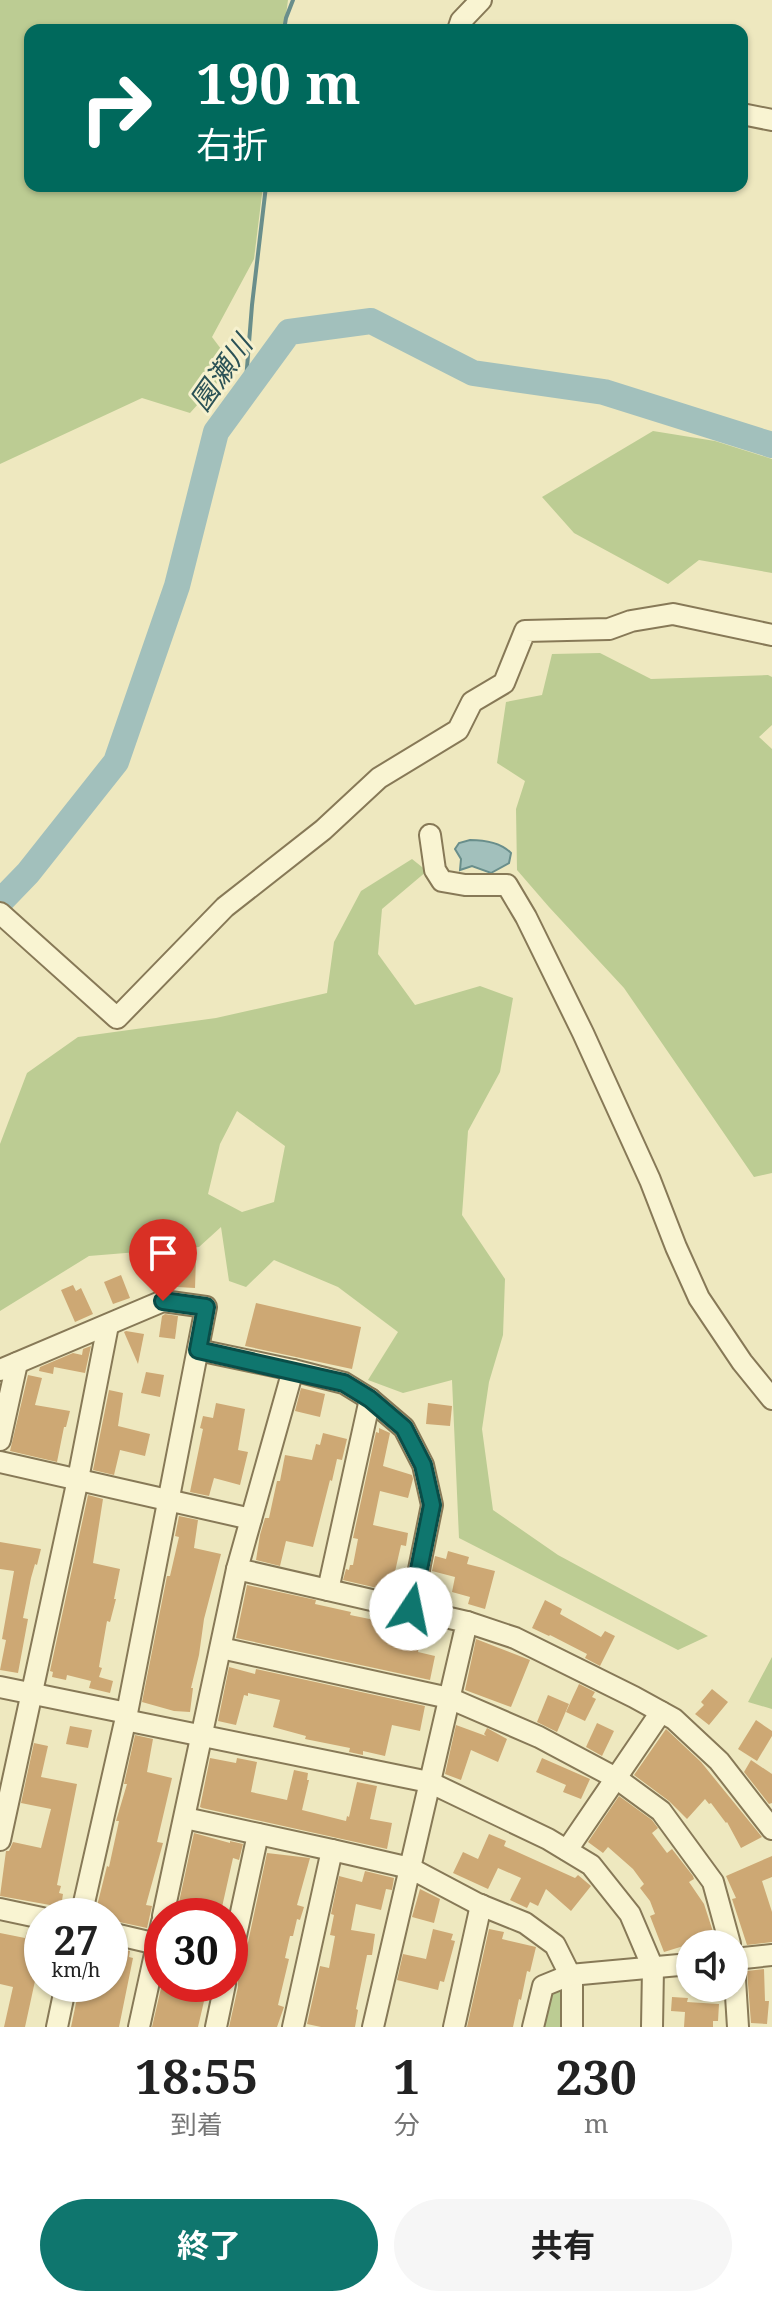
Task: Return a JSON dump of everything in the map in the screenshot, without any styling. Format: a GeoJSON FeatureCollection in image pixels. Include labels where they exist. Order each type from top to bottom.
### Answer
{"type":"FeatureCollection","features":[{"type":"Feature","properties":{"kind":"street"},"geometry":{"type":"LineString","coordinates":[[460,24],[481,0]]}},
{"type":"Feature","properties":{"kind":"street"},"geometry":{"type":"LineString","coordinates":[[748,115],[772,120]]}},
{"type":"Feature","properties":{"kind":"street"},"geometry":{"type":"LineString","coordinates":[[6,918],[117,1018],[225,907],[323,830],[379,778],[458,730],[472,702],[504,683],[525,631],[609,629],[631,621],[673,614],[772,635]]}},
{"type":"Feature","properties":{"kind":"street"},"geometry":{"type":"LineString","coordinates":[[430,835],[435,870],[442,881],[465,885],[507,885],[583,1033],[650,1180],[699,1298],[742,1362],[772,1399]]}},
{"type":"Feature","properties":{"kind":"street"},"geometry":{"type":"LineString","coordinates":[[0,1440],[8,1366],[163,1301],[206,1307],[126,1716],[85,1898]]}},
{"type":"Feature","properties":{"kind":"street"},"geometry":{"type":"LineString","coordinates":[[0,1840],[108,1325]]}},
{"type":"Feature","properties":{"kind":"street"},"geometry":{"type":"LineString","coordinates":[[198,1350],[344,1383],[370,1399],[404,1428],[423,1465],[432,1505],[411,1609]]}},
{"type":"Feature","properties":{"kind":"street"},"geometry":{"type":"LineString","coordinates":[[167,1898],[237,1569],[293,1370]]}},
{"type":"Feature","properties":{"kind":"street"},"geometry":{"type":"LineString","coordinates":[[328,1590],[370,1399]]}},
{"type":"Feature","properties":{"kind":"street"},"geometry":{"type":"LineString","coordinates":[[0,1462],[251,1519]]}},
{"type":"Feature","properties":{"kind":"street"},"geometry":{"type":"LineString","coordinates":[[237,1569],[467,1622],[515,1638],[674,1719],[719,1761],[772,1829]]}},
{"type":"Feature","properties":{"kind":"street"},"geometry":{"type":"LineString","coordinates":[[373,2027],[467,1622]]}},
{"type":"Feature","properties":{"kind":"street"},"geometry":{"type":"LineString","coordinates":[[221,1648],[449,1698],[539,1737],[616,1778],[661,1811],[713,1882],[726,1930]]}},
{"type":"Feature","properties":{"kind":"street"},"geometry":{"type":"LineString","coordinates":[[0,1687],[203,1736],[429,1782],[548,1839],[591,1865],[630,1914],[653,1968],[652,2027]]}},
{"type":"Feature","properties":{"kind":"street"},"geometry":{"type":"LineString","coordinates":[[567,1850],[661,1712]]}},
{"type":"Feature","properties":{"kind":"street"},"geometry":{"type":"LineString","coordinates":[[185,1818],[410,1868],[481,1905],[525,1923],[555,1945],[572,1979],[572,2027]]}},
{"type":"Feature","properties":{"kind":"street"},"geometry":{"type":"LineString","coordinates":[[244,1898],[258,1834]]}},
{"type":"Feature","properties":{"kind":"street"},"geometry":{"type":"LineString","coordinates":[[293,2027],[332,1850]]}},
{"type":"Feature","properties":{"kind":"street"},"geometry":{"type":"LineString","coordinates":[[454,2027],[481,1905]]}},
{"type":"Feature","properties":{"kind":"street"},"geometry":{"type":"LineString","coordinates":[[0,1909],[24,1914]]}},
{"type":"Feature","properties":{"kind":"street"},"geometry":{"type":"LineString","coordinates":[[748,1959],[772,1955]]}},
{"type":"Feature","properties":{"kind":"street"},"geometry":{"type":"LineString","coordinates":[[533,2027],[543,1986],[570,1975],[676,1966]]}},
{"type":"Feature","properties":{"kind":"street"},"geometry":{"type":"LineString","coordinates":[[57,2027],[62,2002]]}},
{"type":"Feature","properties":{"kind":"street"},"geometry":{"type":"LineString","coordinates":[[139,2027],[144,2002]]}},
{"type":"Feature","properties":{"kind":"street"},"geometry":{"type":"LineString","coordinates":[[216,2027],[221,2002]]}},
{"type":"Feature","properties":{"kind":"street"},"geometry":{"type":"LineString","coordinates":[[736,2002],[738,2027]]}},
{"type":"Feature","properties":{"kind":"green space"},"geometry":{"type":"Polygon","coordinates":[[[0,0],[288,0],[285,24],[24,24],[24,192],[262,192],[254,259],[212,337],[233,365],[190,413],[142,398],[0,464],[0,0]]]}},
{"type":"Feature","properties":{"kind":"green space"},"geometry":{"type":"Polygon","coordinates":[[[653,431],[715,441],[772,459],[772,573],[699,560],[668,584],[574,533],[542,497],[653,431]]]}},
{"type":"Feature","properties":{"kind":"green space"},"geometry":{"type":"Polygon","coordinates":[[[600,653],[651,679],[772,677],[772,725],[759,737],[772,749],[772,1173],[754,1177],[624,988],[517,870],[516,809],[525,781],[497,763],[506,702],[542,695],[552,654],[600,653]]]}},
{"type":"Feature","properties":{"kind":"green space"},"geometry":{"type":"Polygon","coordinates":[[[412,859],[427,871],[382,909],[378,954],[415,1005],[480,986],[513,998],[500,1072],[468,1131],[462,1215],[505,1279],[503,1335],[489,1382],[482,1429],[493,1510],[558,1555],[708,1636],[678,1650],[459,1538],[452,1380],[403,1393],[368,1380],[398,1332],[338,1287],[274,1260],[246,1287],[229,1281],[221,1227],[199,1247],[89,1256],[0,1311],[0,1144],[27,1073],[78,1037],[216,1018],[327,993],[334,942],[361,891],[412,859]],[[237,1111],[220,1144],[208,1194],[242,1212],[274,1202],[285,1146],[237,1111]]]}},
{"type":"Feature","properties":{"kind":"green space"},"geometry":{"type":"Polygon","coordinates":[[[772,1657],[772,1709],[748,1702],[772,1657]]]}},
{"type":"Feature","properties":{"kind":"green space"},"geometry":{"type":"Polygon","coordinates":[[[555,1990],[565,1993],[564,2027],[540,2027],[546,1998],[555,1990]]]}},
{"type":"Feature","properties":{"kind":"water"},"geometry":{"type":"Polygon","coordinates":[[[470,840],[502,846],[511,853],[509,863],[491,873],[472,866],[460,870],[461,859],[455,849],[459,843],[470,840]]]}},
{"type":"Feature","properties":{"kind":"building"},"geometry":{"type":"Polygon","coordinates":[[[178,1256],[196,1256],[195,1288],[177,1287],[178,1256]]]}},
{"type":"Feature","properties":{"kind":"building"},"geometry":{"type":"Polygon","coordinates":[[[121,1275],[130,1298],[113,1304],[104,1282],[121,1275]]]}},
{"type":"Feature","properties":{"kind":"building"},"geometry":{"type":"Polygon","coordinates":[[[73,1285],[76,1291],[81,1288],[93,1314],[75,1322],[61,1290],[73,1285]]]}},
{"type":"Feature","properties":{"kind":"building"},"geometry":{"type":"Polygon","coordinates":[[[256,1303],[361,1327],[352,1369],[245,1346],[256,1303]]]}},
{"type":"Feature","properties":{"kind":"building"},"geometry":{"type":"Polygon","coordinates":[[[165,1314],[178,1316],[175,1339],[159,1337],[165,1314]]]}},
{"type":"Feature","properties":{"kind":"building"},"geometry":{"type":"Polygon","coordinates":[[[124,1332],[144,1334],[138,1364],[124,1332]]]}},
{"type":"Feature","properties":{"kind":"building"},"geometry":{"type":"Polygon","coordinates":[[[91,1346],[85,1373],[54,1367],[53,1374],[39,1371],[40,1367],[73,1353],[82,1355],[83,1349],[91,1346]]]}},
{"type":"Feature","properties":{"kind":"building"},"geometry":{"type":"Polygon","coordinates":[[[146,1372],[164,1375],[160,1397],[141,1393],[146,1372]]]}},
{"type":"Feature","properties":{"kind":"building"},"geometry":{"type":"Polygon","coordinates":[[[28,1375],[42,1378],[35,1405],[70,1411],[57,1462],[10,1451],[28,1375]]]}},
{"type":"Feature","properties":{"kind":"building"},"geometry":{"type":"Polygon","coordinates":[[[301,1388],[325,1394],[320,1417],[295,1411],[301,1388]]]}},
{"type":"Feature","properties":{"kind":"building"},"geometry":{"type":"Polygon","coordinates":[[[109,1390],[123,1393],[118,1426],[150,1434],[145,1456],[120,1450],[114,1475],[93,1470],[109,1390]]]}},
{"type":"Feature","properties":{"kind":"building"},"geometry":{"type":"Polygon","coordinates":[[[216,1403],[245,1409],[238,1450],[248,1452],[240,1485],[214,1478],[209,1496],[190,1492],[203,1416],[213,1418],[216,1403]]]}},
{"type":"Feature","properties":{"kind":"building"},"geometry":{"type":"Polygon","coordinates":[[[428,1403],[452,1406],[450,1426],[426,1424],[428,1403]]]}},
{"type":"Feature","properties":{"kind":"building"},"geometry":{"type":"Polygon","coordinates":[[[379,1428],[390,1433],[383,1466],[412,1475],[413,1479],[408,1498],[380,1491],[373,1525],[408,1533],[406,1546],[401,1545],[394,1592],[343,1580],[346,1569],[353,1565],[358,1539],[353,1538],[379,1428]]]}},
{"type":"Feature","properties":{"kind":"building"},"geometry":{"type":"Polygon","coordinates":[[[323,1433],[347,1439],[342,1460],[337,1459],[330,1480],[313,1547],[286,1541],[280,1566],[256,1560],[260,1535],[265,1518],[269,1518],[285,1455],[312,1460],[323,1433]]]}},
{"type":"Feature","properties":{"kind":"building"},"geometry":{"type":"Polygon","coordinates":[[[88,1495],[103,1499],[93,1563],[120,1569],[99,1667],[102,1668],[99,1677],[113,1681],[110,1693],[89,1688],[91,1681],[67,1675],[66,1680],[52,1677],[53,1672],[50,1671],[88,1495]]]}},
{"type":"Feature","properties":{"kind":"building"},"geometry":{"type":"Polygon","coordinates":[[[179,1516],[198,1520],[194,1548],[221,1554],[204,1619],[191,1688],[190,1712],[142,1702],[167,1576],[170,1576],[179,1537],[175,1536],[179,1516]]]}},
{"type":"Feature","properties":{"kind":"building"},"geometry":{"type":"Polygon","coordinates":[[[0,1542],[41,1549],[23,1618],[28,1619],[18,1673],[0,1670],[14,1571],[0,1569],[0,1542]]]}},
{"type":"Feature","properties":{"kind":"building"},"geometry":{"type":"Polygon","coordinates":[[[448,1551],[469,1557],[467,1564],[495,1571],[485,1609],[468,1604],[470,1597],[452,1592],[455,1577],[432,1571],[435,1556],[446,1559],[448,1551]]]}},
{"type":"Feature","properties":{"kind":"building"},"geometry":{"type":"Polygon","coordinates":[[[247,1585],[316,1600],[315,1604],[351,1612],[350,1615],[394,1624],[395,1619],[424,1626],[418,1652],[435,1656],[430,1680],[236,1638],[247,1585]]]}},
{"type":"Feature","properties":{"kind":"building"},"geometry":{"type":"Polygon","coordinates":[[[545,1600],[562,1609],[560,1614],[601,1637],[605,1631],[615,1636],[600,1666],[585,1658],[587,1654],[532,1628],[545,1600]]]}},
{"type":"Feature","properties":{"kind":"building"},"geometry":{"type":"Polygon","coordinates":[[[476,1639],[530,1660],[511,1707],[465,1690],[476,1639]]]}},
{"type":"Feature","properties":{"kind":"building"},"geometry":{"type":"Polygon","coordinates":[[[229,1667],[255,1674],[256,1669],[425,1706],[420,1731],[392,1725],[385,1756],[363,1751],[363,1755],[349,1752],[350,1748],[305,1739],[306,1736],[273,1727],[280,1700],[248,1693],[248,1696],[244,1695],[236,1725],[218,1721],[229,1667]]]}},
{"type":"Feature","properties":{"kind":"building"},"geometry":{"type":"Polygon","coordinates":[[[579,1684],[595,1692],[592,1697],[596,1699],[585,1721],[566,1712],[579,1684]]]}},
{"type":"Feature","properties":{"kind":"building"},"geometry":{"type":"Polygon","coordinates":[[[712,1689],[728,1702],[709,1725],[695,1714],[712,1689]]]}},
{"type":"Feature","properties":{"kind":"building"},"geometry":{"type":"Polygon","coordinates":[[[548,1695],[569,1704],[557,1732],[537,1722],[548,1695]]]}},
{"type":"Feature","properties":{"kind":"building"},"geometry":{"type":"Polygon","coordinates":[[[756,1720],[772,1731],[757,1761],[738,1749],[756,1720]]]}},
{"type":"Feature","properties":{"kind":"building"},"geometry":{"type":"Polygon","coordinates":[[[597,1723],[614,1731],[602,1756],[586,1747],[597,1723]]]}},
{"type":"Feature","properties":{"kind":"building"},"geometry":{"type":"Polygon","coordinates":[[[456,1725],[486,1736],[487,1728],[507,1739],[498,1762],[471,1750],[461,1780],[445,1774],[456,1725]]]}},
{"type":"Feature","properties":{"kind":"building"},"geometry":{"type":"Polygon","coordinates":[[[70,1726],[92,1730],[88,1748],[66,1744],[70,1726]]]}},
{"type":"Feature","properties":{"kind":"building"},"geometry":{"type":"Polygon","coordinates":[[[666,1729],[701,1762],[762,1837],[741,1848],[727,1822],[711,1803],[705,1799],[687,1819],[634,1775],[666,1729]]]}},
{"type":"Feature","properties":{"kind":"building"},"geometry":{"type":"Polygon","coordinates":[[[135,1735],[153,1739],[147,1772],[172,1778],[157,1842],[163,1843],[148,1898],[144,1898],[144,1927],[128,1924],[128,1898],[99,1898],[109,1867],[119,1821],[116,1821],[127,1784],[124,1784],[135,1735]]]}},
{"type":"Feature","properties":{"kind":"building"},"geometry":{"type":"Polygon","coordinates":[[[34,1743],[48,1746],[41,1777],[77,1784],[57,1885],[61,1886],[59,1893],[63,1894],[62,1898],[24,1900],[0,1896],[6,1851],[13,1842],[41,1848],[51,1809],[21,1803],[34,1743]]]}},
{"type":"Feature","properties":{"kind":"building"},"geometry":{"type":"Polygon","coordinates":[[[210,1758],[236,1763],[237,1758],[257,1762],[251,1792],[287,1800],[294,1770],[308,1773],[302,1810],[346,1821],[357,1782],[377,1786],[370,1819],[392,1823],[387,1849],[200,1807],[210,1758]]]}},
{"type":"Feature","properties":{"kind":"building"},"geometry":{"type":"Polygon","coordinates":[[[542,1758],[590,1779],[581,1799],[563,1792],[566,1785],[536,1772],[542,1758]]]}},
{"type":"Feature","properties":{"kind":"building"},"geometry":{"type":"Polygon","coordinates":[[[751,1760],[772,1774],[772,1803],[769,1804],[744,1772],[751,1760]]]}},
{"type":"Feature","properties":{"kind":"building"},"geometry":{"type":"Polygon","coordinates":[[[619,1796],[652,1820],[658,1828],[652,1833],[667,1853],[672,1849],[693,1876],[694,1879],[689,1882],[704,1904],[712,1930],[676,1930],[676,1948],[664,1952],[650,1916],[655,1914],[640,1888],[644,1884],[633,1869],[608,1847],[603,1853],[588,1842],[619,1796]]]}},
{"type":"Feature","properties":{"kind":"building"},"geometry":{"type":"Polygon","coordinates":[[[194,1833],[243,1844],[239,1860],[233,1858],[224,1898],[180,1898],[194,1833]]]}},
{"type":"Feature","properties":{"kind":"building"},"geometry":{"type":"Polygon","coordinates":[[[489,1834],[506,1841],[504,1846],[575,1878],[578,1875],[591,1886],[571,1911],[546,1889],[538,1906],[530,1902],[527,1908],[510,1900],[521,1878],[498,1868],[488,1889],[453,1873],[463,1852],[478,1859],[489,1834]]]}},
{"type":"Feature","properties":{"kind":"building"},"geometry":{"type":"Polygon","coordinates":[[[267,1853],[310,1858],[297,1905],[304,1907],[293,1936],[290,1936],[285,1958],[289,1959],[278,2005],[284,2007],[277,2027],[229,2027],[235,2002],[248,2002],[248,1942],[267,1853]]]}},
{"type":"Feature","properties":{"kind":"building"},"geometry":{"type":"Polygon","coordinates":[[[772,1856],[772,1877],[762,1881],[772,1912],[772,1942],[748,1945],[748,1930],[742,1930],[732,1899],[736,1898],[726,1876],[772,1856]]]}},
{"type":"Feature","properties":{"kind":"building"},"geometry":{"type":"Polygon","coordinates":[[[365,1871],[394,1878],[392,1890],[386,1889],[381,1910],[356,1904],[351,1930],[375,1934],[372,1955],[367,1955],[355,2027],[307,2024],[320,1966],[329,1968],[335,1936],[330,1935],[334,1915],[331,1914],[339,1876],[362,1882],[365,1871]]]}},
{"type":"Feature","properties":{"kind":"building"},"geometry":{"type":"Polygon","coordinates":[[[420,1889],[440,1899],[434,1923],[412,1917],[420,1889]]]}},
{"type":"Feature","properties":{"kind":"building"},"geometry":{"type":"Polygon","coordinates":[[[433,1929],[453,1934],[451,1940],[455,1941],[444,1982],[440,1981],[438,1990],[397,1980],[403,1954],[426,1959],[433,1929]]]}},
{"type":"Feature","properties":{"kind":"building"},"geometry":{"type":"Polygon","coordinates":[[[489,1929],[504,1932],[502,1939],[536,1947],[513,2027],[467,2027],[489,1929]]]}},
{"type":"Feature","properties":{"kind":"building"},"geometry":{"type":"Polygon","coordinates":[[[0,1933],[24,1938],[24,2002],[30,2002],[25,2027],[4,2027],[13,1987],[0,1984],[0,1933]]]}},
{"type":"Feature","properties":{"kind":"building"},"geometry":{"type":"Polygon","coordinates":[[[128,1951],[129,1957],[133,1958],[128,1983],[128,1951]]]}},
{"type":"Feature","properties":{"kind":"building"},"geometry":{"type":"Polygon","coordinates":[[[764,1969],[765,2001],[769,2001],[767,2024],[751,2023],[748,1971],[764,1969]]]}},
{"type":"Feature","properties":{"kind":"building"},"geometry":{"type":"Polygon","coordinates":[[[672,1997],[676,1997],[676,2002],[719,2004],[718,2021],[713,2021],[713,2027],[684,2027],[685,2012],[671,2011],[672,1997]]]}},
{"type":"Feature","properties":{"kind":"building"},"geometry":{"type":"Polygon","coordinates":[[[76,2002],[124,2002],[119,2027],[71,2027],[76,2002]]]}},
{"type":"Feature","properties":{"kind":"building"},"geometry":{"type":"Polygon","coordinates":[[[158,2002],[204,2002],[198,2027],[152,2027],[158,2002]]]}},
{"type":"Feature","properties":{"kind":"waterway"},"geometry":{"type":"LineString","coordinates":[[285,24],[293,0]]}},
{"type":"Feature","properties":{"kind":"waterway"},"geometry":{"type":"LineString","coordinates":[[245,393],[265,192]]}},
{"type":"Feature","properties":{"kind":"waterway","name":"園瀬川"},"geometry":{"type":"LineString","coordinates":[[0,902],[28,873],[116,762],[177,586],[216,432],[289,332],[371,321],[473,373],[604,392],[772,445]]}},
{"type":"Feature","properties":{"kind":"route"},"geometry":{"type":"LineString","coordinates":[[163,1301],[206,1307],[198,1350],[344,1383],[370,1399],[404,1428],[423,1465],[432,1505],[411,1609]]}}]}
